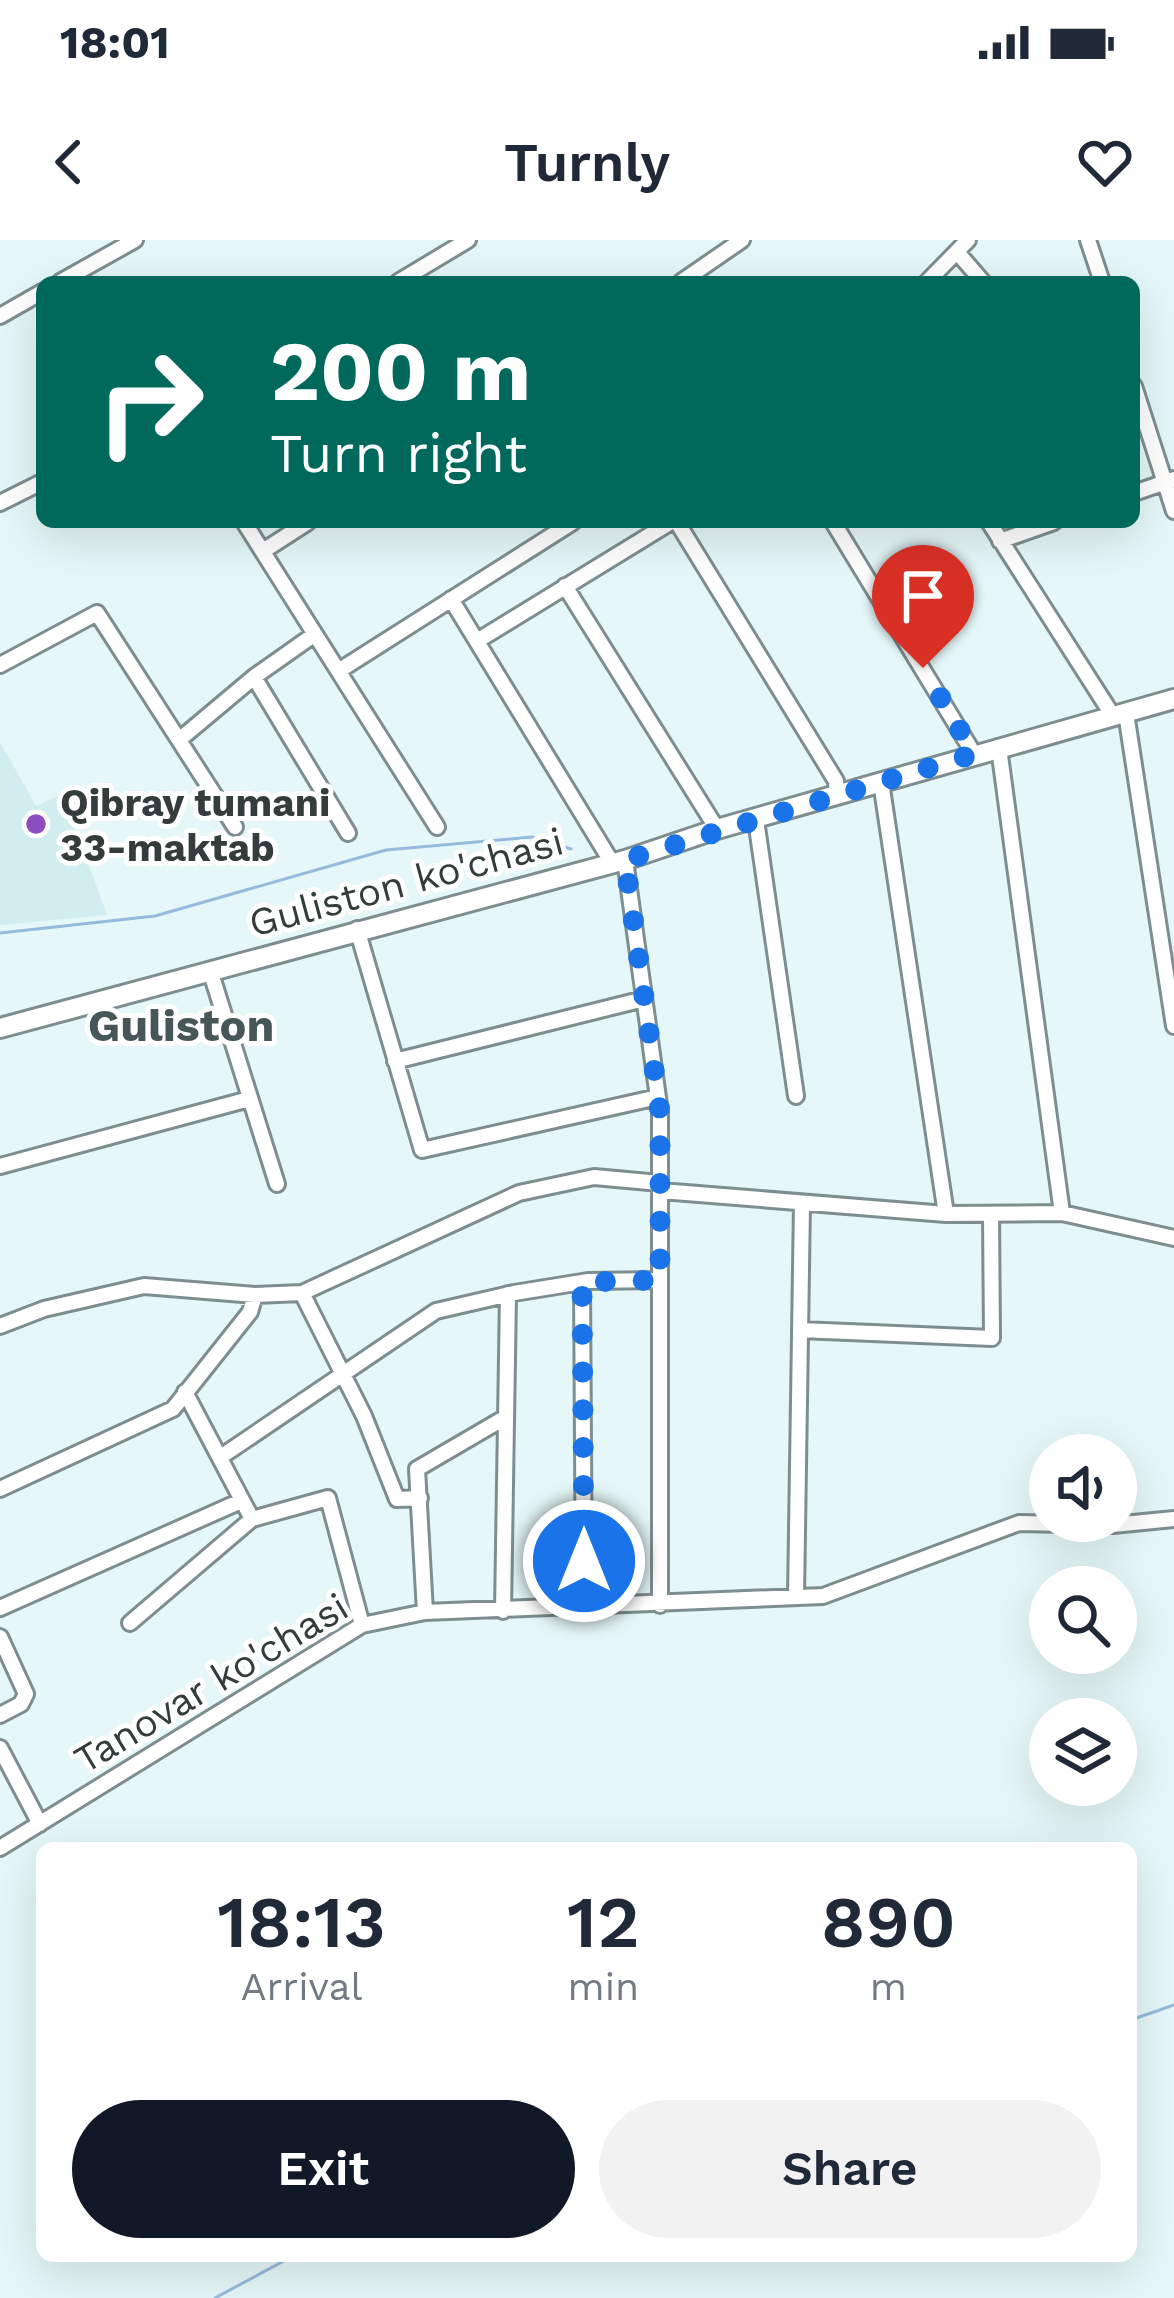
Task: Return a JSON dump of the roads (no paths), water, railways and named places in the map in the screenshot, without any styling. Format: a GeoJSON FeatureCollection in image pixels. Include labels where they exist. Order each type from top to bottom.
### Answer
{"type":"FeatureCollection","features":[{"type":"Feature","properties":{"kind":"main road","name":"Guliston ko'chasi"},"geometry":{"type":"LineString","coordinates":[[0,1028],[618,860],[1174,699]]}},
{"type":"Feature","properties":{"kind":"street"},"geometry":{"type":"LineString","coordinates":[[82,276],[135,240]]}},
{"type":"Feature","properties":{"kind":"street"},"geometry":{"type":"LineString","coordinates":[[408,276],[469,240]]}},
{"type":"Feature","properties":{"kind":"street"},"geometry":{"type":"LineString","coordinates":[[690,276],[742,240]]}},
{"type":"Feature","properties":{"kind":"street"},"geometry":{"type":"LineString","coordinates":[[1088,240],[1100,276]]}},
{"type":"Feature","properties":{"kind":"street"},"geometry":{"type":"LineString","coordinates":[[933,276],[962,246],[980,276]]}},
{"type":"Feature","properties":{"kind":"street"},"geometry":{"type":"LineString","coordinates":[[0,316],[36,295]]}},
{"type":"Feature","properties":{"kind":"street"},"geometry":{"type":"LineString","coordinates":[[1140,402],[1169,481],[1174,511]]}},
{"type":"Feature","properties":{"kind":"street"},"geometry":{"type":"LineString","coordinates":[[1140,491],[1169,481]]}},
{"type":"Feature","properties":{"kind":"street"},"geometry":{"type":"LineString","coordinates":[[0,503],[36,485]]}},
{"type":"Feature","properties":{"kind":"street"},"geometry":{"type":"LineString","coordinates":[[248,528],[437,827]]}},
{"type":"Feature","properties":{"kind":"street"},"geometry":{"type":"LineString","coordinates":[[263,551],[299,528]]}},
{"type":"Feature","properties":{"kind":"street"},"geometry":{"type":"LineString","coordinates":[[340,670],[563,528]]}},
{"type":"Feature","properties":{"kind":"street"},"geometry":{"type":"LineString","coordinates":[[477,640],[664,528]]}},
{"type":"Feature","properties":{"kind":"street"},"geometry":{"type":"LineString","coordinates":[[678,528],[836,782],[837,796]]}},
{"type":"Feature","properties":{"kind":"street"},"geometry":{"type":"LineString","coordinates":[[836,528],[974,754]]}},
{"type":"Feature","properties":{"kind":"street"},"geometry":{"type":"LineString","coordinates":[[992,528],[1119,715],[1174,1027]]}},
{"type":"Feature","properties":{"kind":"street"},"geometry":{"type":"LineString","coordinates":[[1000,541],[1037,528]]}},
{"type":"Feature","properties":{"kind":"street"},"geometry":{"type":"LineString","coordinates":[[565,586],[717,829]]}},
{"type":"Feature","properties":{"kind":"street"},"geometry":{"type":"LineString","coordinates":[[451,599],[618,860],[658,1096],[660,1605]]}},
{"type":"Feature","properties":{"kind":"street"},"geometry":{"type":"LineString","coordinates":[[0,664],[98,613],[235,827]]}},
{"type":"Feature","properties":{"kind":"street"},"geometry":{"type":"LineString","coordinates":[[179,740],[315,634]]}},
{"type":"Feature","properties":{"kind":"street"},"geometry":{"type":"LineString","coordinates":[[254,677],[348,833]]}},
{"type":"Feature","properties":{"kind":"street"},"geometry":{"type":"LineString","coordinates":[[999,748],[1063,1213]]}},
{"type":"Feature","properties":{"kind":"street"},"geometry":{"type":"LineString","coordinates":[[881,782],[946,1214]]}},
{"type":"Feature","properties":{"kind":"street"},"geometry":{"type":"LineString","coordinates":[[756,820],[796,1096]]}},
{"type":"Feature","properties":{"kind":"street"},"geometry":{"type":"LineString","coordinates":[[357,929],[422,1150],[658,1096]]}},
{"type":"Feature","properties":{"kind":"street"},"geometry":{"type":"LineString","coordinates":[[210,970],[277,1184]]}},
{"type":"Feature","properties":{"kind":"street"},"geometry":{"type":"LineString","coordinates":[[395,1061],[644,999]]}},
{"type":"Feature","properties":{"kind":"street"},"geometry":{"type":"LineString","coordinates":[[0,1166],[249,1099]]}},
{"type":"Feature","properties":{"kind":"street"},"geometry":{"type":"LineString","coordinates":[[0,1326],[44,1309],[144,1286],[255,1295],[302,1293],[519,1193],[594,1177],[802,1204],[946,1214],[1063,1213],[1174,1238]]}},
{"type":"Feature","properties":{"kind":"street"},"geometry":{"type":"LineString","coordinates":[[796,1597],[802,1204]]}},
{"type":"Feature","properties":{"kind":"street"},"geometry":{"type":"LineString","coordinates":[[800,1330],[992,1338],[991,1214]]}},
{"type":"Feature","properties":{"kind":"street"},"geometry":{"type":"LineString","coordinates":[[222,1456],[436,1311],[582,1282],[660,1280]]}},
{"type":"Feature","properties":{"kind":"street"},"geometry":{"type":"LineString","coordinates":[[582,1282],[584,1607]]}},
{"type":"Feature","properties":{"kind":"street"},"geometry":{"type":"LineString","coordinates":[[302,1293],[382,1455],[398,1498],[420,1498]]}},
{"type":"Feature","properties":{"kind":"street"},"geometry":{"type":"LineString","coordinates":[[502,1611],[508,1294]]}},
{"type":"Feature","properties":{"kind":"street"},"geometry":{"type":"LineString","coordinates":[[0,1489],[173,1409],[250,1312],[255,1295]]}},
{"type":"Feature","properties":{"kind":"street"},"geometry":{"type":"LineString","coordinates":[[185,1392],[252,1519]]}},
{"type":"Feature","properties":{"kind":"street"},"geometry":{"type":"LineString","coordinates":[[425,1612],[417,1469],[506,1417]]}},
{"type":"Feature","properties":{"kind":"street"},"geometry":{"type":"LineString","coordinates":[[130,1623],[252,1519],[328,1498],[362,1625]]}},
{"type":"Feature","properties":{"kind":"street"},"geometry":{"type":"LineString","coordinates":[[0,1609],[241,1501]]}},
{"type":"Feature","properties":{"kind":"street","name":"Tanovar ko'chasi"},"geometry":{"type":"LineString","coordinates":[[0,1848],[362,1625],[425,1612],[823,1596],[1018,1523],[1113,1525],[1174,1519]]}},
{"type":"Feature","properties":{"kind":"street"},"geometry":{"type":"LineString","coordinates":[[0,1637],[26,1694],[21,1704],[0,1714]]}},
{"type":"Feature","properties":{"kind":"street"},"geometry":{"type":"LineString","coordinates":[[0,1748],[40,1824]]}},
{"type":"Feature","properties":{"kind":"waterway"},"geometry":{"type":"LineString","coordinates":[[0,933],[155,916],[386,850],[532,837],[571,849]]}},
{"type":"Feature","properties":{"kind":"waterway"},"geometry":{"type":"LineString","coordinates":[[1137,2018],[1174,2005]]}},
{"type":"Feature","properties":{"kind":"waterway"},"geometry":{"type":"LineString","coordinates":[[215,2298],[282,2262]]}},
{"type":"Feature","properties":{"kind":"place","name":"Qibray tumani 33-maktab"},"geometry":{"type":"Point","coordinates":[36,824]}},
{"type":"Feature","properties":{"kind":"district","name":"Guliston"},"geometry":{"type":"Point","coordinates":[181,1025]}}]}
